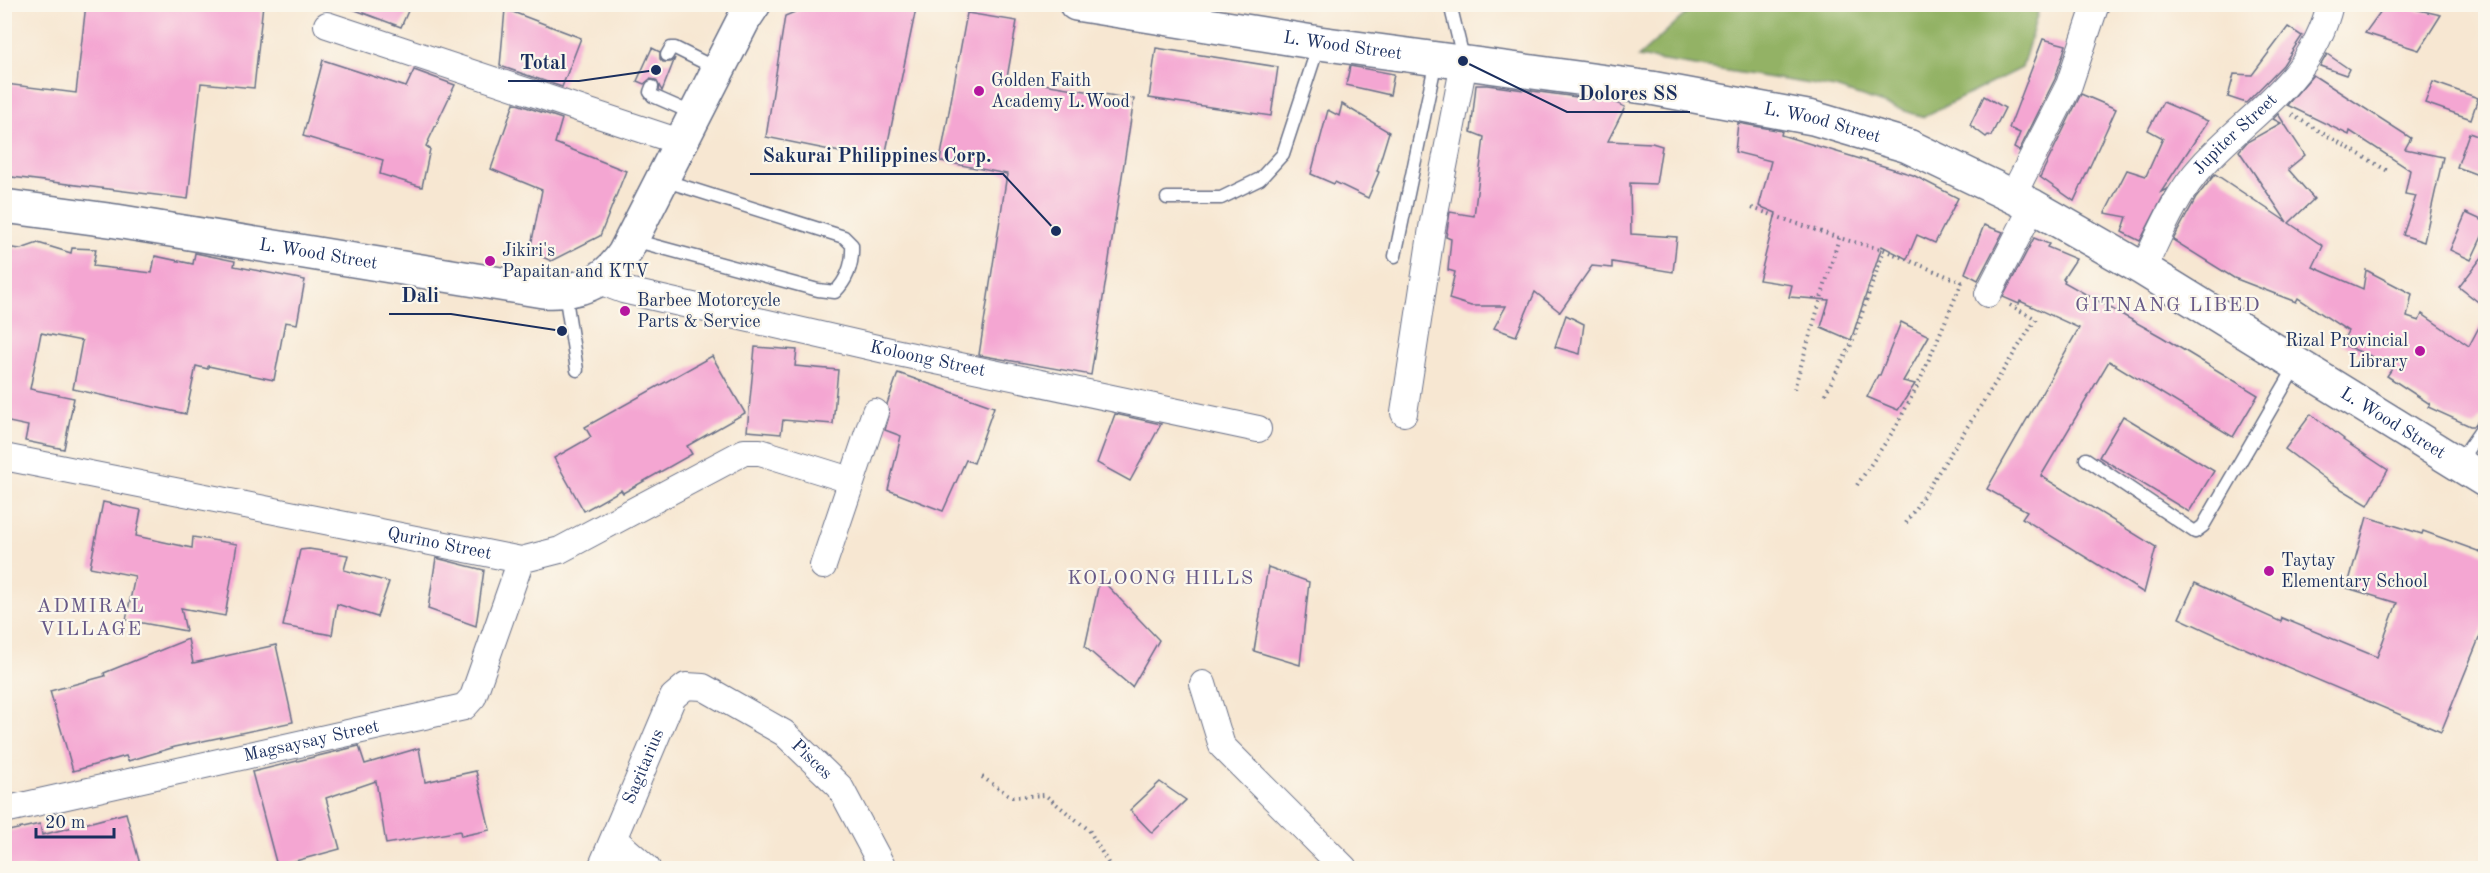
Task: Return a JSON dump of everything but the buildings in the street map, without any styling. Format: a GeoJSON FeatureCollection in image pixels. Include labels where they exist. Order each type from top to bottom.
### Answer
{"type":"FeatureCollection","features":[{"type":"Feature","properties":{"kind":"main road","name":"L. Wood Street"},"geometry":{"type":"LineString","coordinates":[[1076,4],[1319,43],[1651,88],[1814,118],[1908,146],[2021,196],[2143,268],[2486,481]]}},
{"type":"Feature","properties":{"kind":"main road","name":"L. Wood Street"},"geometry":{"type":"LineString","coordinates":[[4,206],[116,221],[543,291],[565,292],[599,281],[616,266],[632,240],[748,8]]}},
{"type":"Feature","properties":{"kind":"street"},"geometry":{"type":"LineString","coordinates":[[1988,294],[2021,196],[2069,85],[2096,4]]}},
{"type":"Feature","properties":{"kind":"street","name":"Jupiter Street"},"geometry":{"type":"LineString","coordinates":[[2143,268],[2183,189],[2202,166],[2270,102],[2304,66],[2325,24],[2330,4]]}},
{"type":"Feature","properties":{"kind":"street"},"geometry":{"type":"LineString","coordinates":[[327,25],[688,128]]}},
{"type":"Feature","properties":{"kind":"street"},"geometry":{"type":"LineString","coordinates":[[1404,413],[1432,228],[1450,61]]}},
{"type":"Feature","properties":{"kind":"street","name":"Koloong Street"},"geometry":{"type":"LineString","coordinates":[[599,281],[623,290],[894,352],[1258,429]]}},
{"type":"Feature","properties":{"kind":"street"},"geometry":{"type":"LineString","coordinates":[[823,566],[850,480],[875,412]]}},
{"type":"Feature","properties":{"kind":"street","name":"Qurino Street"},"geometry":{"type":"LineString","coordinates":[[4,457],[521,560],[560,550],[744,452],[759,452],[850,480]]}},
{"type":"Feature","properties":{"kind":"street","name":"Magsaysay Street"},"geometry":{"type":"LineString","coordinates":[[4,810],[464,707],[473,697],[521,560]]}},
{"type":"Feature","properties":{"kind":"street"},"geometry":{"type":"LineString","coordinates":[[1203,684],[1222,746],[1344,868]]}},
{"type":"Feature","properties":{"kind":"street","name":"Sagitarius"},"geometry":{"type":"LineString","coordinates":[[601,868],[673,697],[686,686],[703,687]]}},
{"type":"Feature","properties":{"kind":"street","name":"Pisces"},"geometry":{"type":"LineString","coordinates":[[703,687],[784,733],[840,787],[884,868]]}},
{"type":"Feature","properties":{"kind":"street"},"geometry":{"type":"LineString","coordinates":[[614,839],[647,868]]}},
{"type":"Feature","properties":{"kind":"lane"},"geometry":{"type":"LineString","coordinates":[[1395,256],[1450,61],[1450,4]]}},
{"type":"Feature","properties":{"kind":"lane"},"geometry":{"type":"LineString","coordinates":[[1167,198],[1221,198],[1260,179],[1283,154],[1319,43]]}},
{"type":"Feature","properties":{"kind":"lane"},"geometry":{"type":"LineString","coordinates":[[667,55],[671,48],[675,48],[718,70]]}},
{"type":"Feature","properties":{"kind":"lane"},"geometry":{"type":"LineString","coordinates":[[652,87],[650,92],[653,96],[688,128]]}},
{"type":"Feature","properties":{"kind":"lane"},"geometry":{"type":"LineString","coordinates":[[632,240],[818,290],[835,292],[845,282],[853,257],[852,245],[844,237],[662,180]]}},
{"type":"Feature","properties":{"kind":"lane"},"geometry":{"type":"LineString","coordinates":[[565,292],[577,370]]}},
{"type":"Feature","properties":{"kind":"lane"},"geometry":{"type":"LineString","coordinates":[[2086,459],[2195,532],[2203,526],[2297,364]]}},
{"type":"Feature","properties":{"kind":"lane"},"geometry":{"type":"LineString","coordinates":[[2458,463],[2486,423]]}},
{"type":"Feature","properties":{"kind":"path"},"geometry":{"type":"LineString","coordinates":[[2270,102],[2388,171]]}},
{"type":"Feature","properties":{"kind":"path"},"geometry":{"type":"LineString","coordinates":[[1752,208],[1839,238],[1884,250],[1962,282],[2036,319],[1906,523]]}},
{"type":"Feature","properties":{"kind":"path"},"geometry":{"type":"LineString","coordinates":[[1794,389],[1839,238]]}},
{"type":"Feature","properties":{"kind":"path"},"geometry":{"type":"LineString","coordinates":[[1825,394],[1851,345],[1884,250]]}},
{"type":"Feature","properties":{"kind":"path"},"geometry":{"type":"LineString","coordinates":[[1857,485],[1894,430],[1918,384],[1962,282]]}},
{"type":"Feature","properties":{"kind":"path"},"geometry":{"type":"LineString","coordinates":[[982,777],[1012,797],[1045,795],[1089,830],[1110,868]]}},
{"type":"Feature","properties":{"kind":"green space"},"geometry":{"type":"Polygon","coordinates":[[[1889,4],[1912,9],[1914,4],[2040,5],[2022,68],[1923,117],[1835,88],[1638,57],[1693,5],[1889,4]]]}},
{"type":"Feature","properties":{"kind":"place","name":"Dolores SS"},"geometry":{"type":"Point","coordinates":[1463,61]}},
{"type":"Feature","properties":{"kind":"place","name":"Total"},"geometry":{"type":"Point","coordinates":[656,70]}},
{"type":"Feature","properties":{"kind":"place","name":"Golden Faith Academy L.Wood"},"geometry":{"type":"Point","coordinates":[979,91]}},
{"type":"Feature","properties":{"kind":"place","name":"Sakurai Philippines Corp."},"geometry":{"type":"Point","coordinates":[1056,231]}},
{"type":"Feature","properties":{"kind":"place","name":"Jikiri's Papaitan and KTV"},"geometry":{"type":"Point","coordinates":[490,261]}},
{"type":"Feature","properties":{"kind":"place","name":"Barbee Motorcycle Parts & Service"},"geometry":{"type":"Point","coordinates":[625,311]}},
{"type":"Feature","properties":{"kind":"place","name":"Dali"},"geometry":{"type":"Point","coordinates":[562,331]}},
{"type":"Feature","properties":{"kind":"place","name":"Rizal Provincial Library"},"geometry":{"type":"Point","coordinates":[2420,351]}},
{"type":"Feature","properties":{"kind":"place","name":"Taytay Elementary School"},"geometry":{"type":"Point","coordinates":[2269,571]}},
{"type":"Feature","properties":{"kind":"district","name":"GITNANG LIBED"},"geometry":{"type":"Point","coordinates":[2168,306]}},
{"type":"Feature","properties":{"kind":"district","name":"KOLOONG HILLS"},"geometry":{"type":"Point","coordinates":[1161,579]}},
{"type":"Feature","properties":{"kind":"district","name":"ADMIRAL VILLAGE"},"geometry":{"type":"Point","coordinates":[91,618]}}]}
